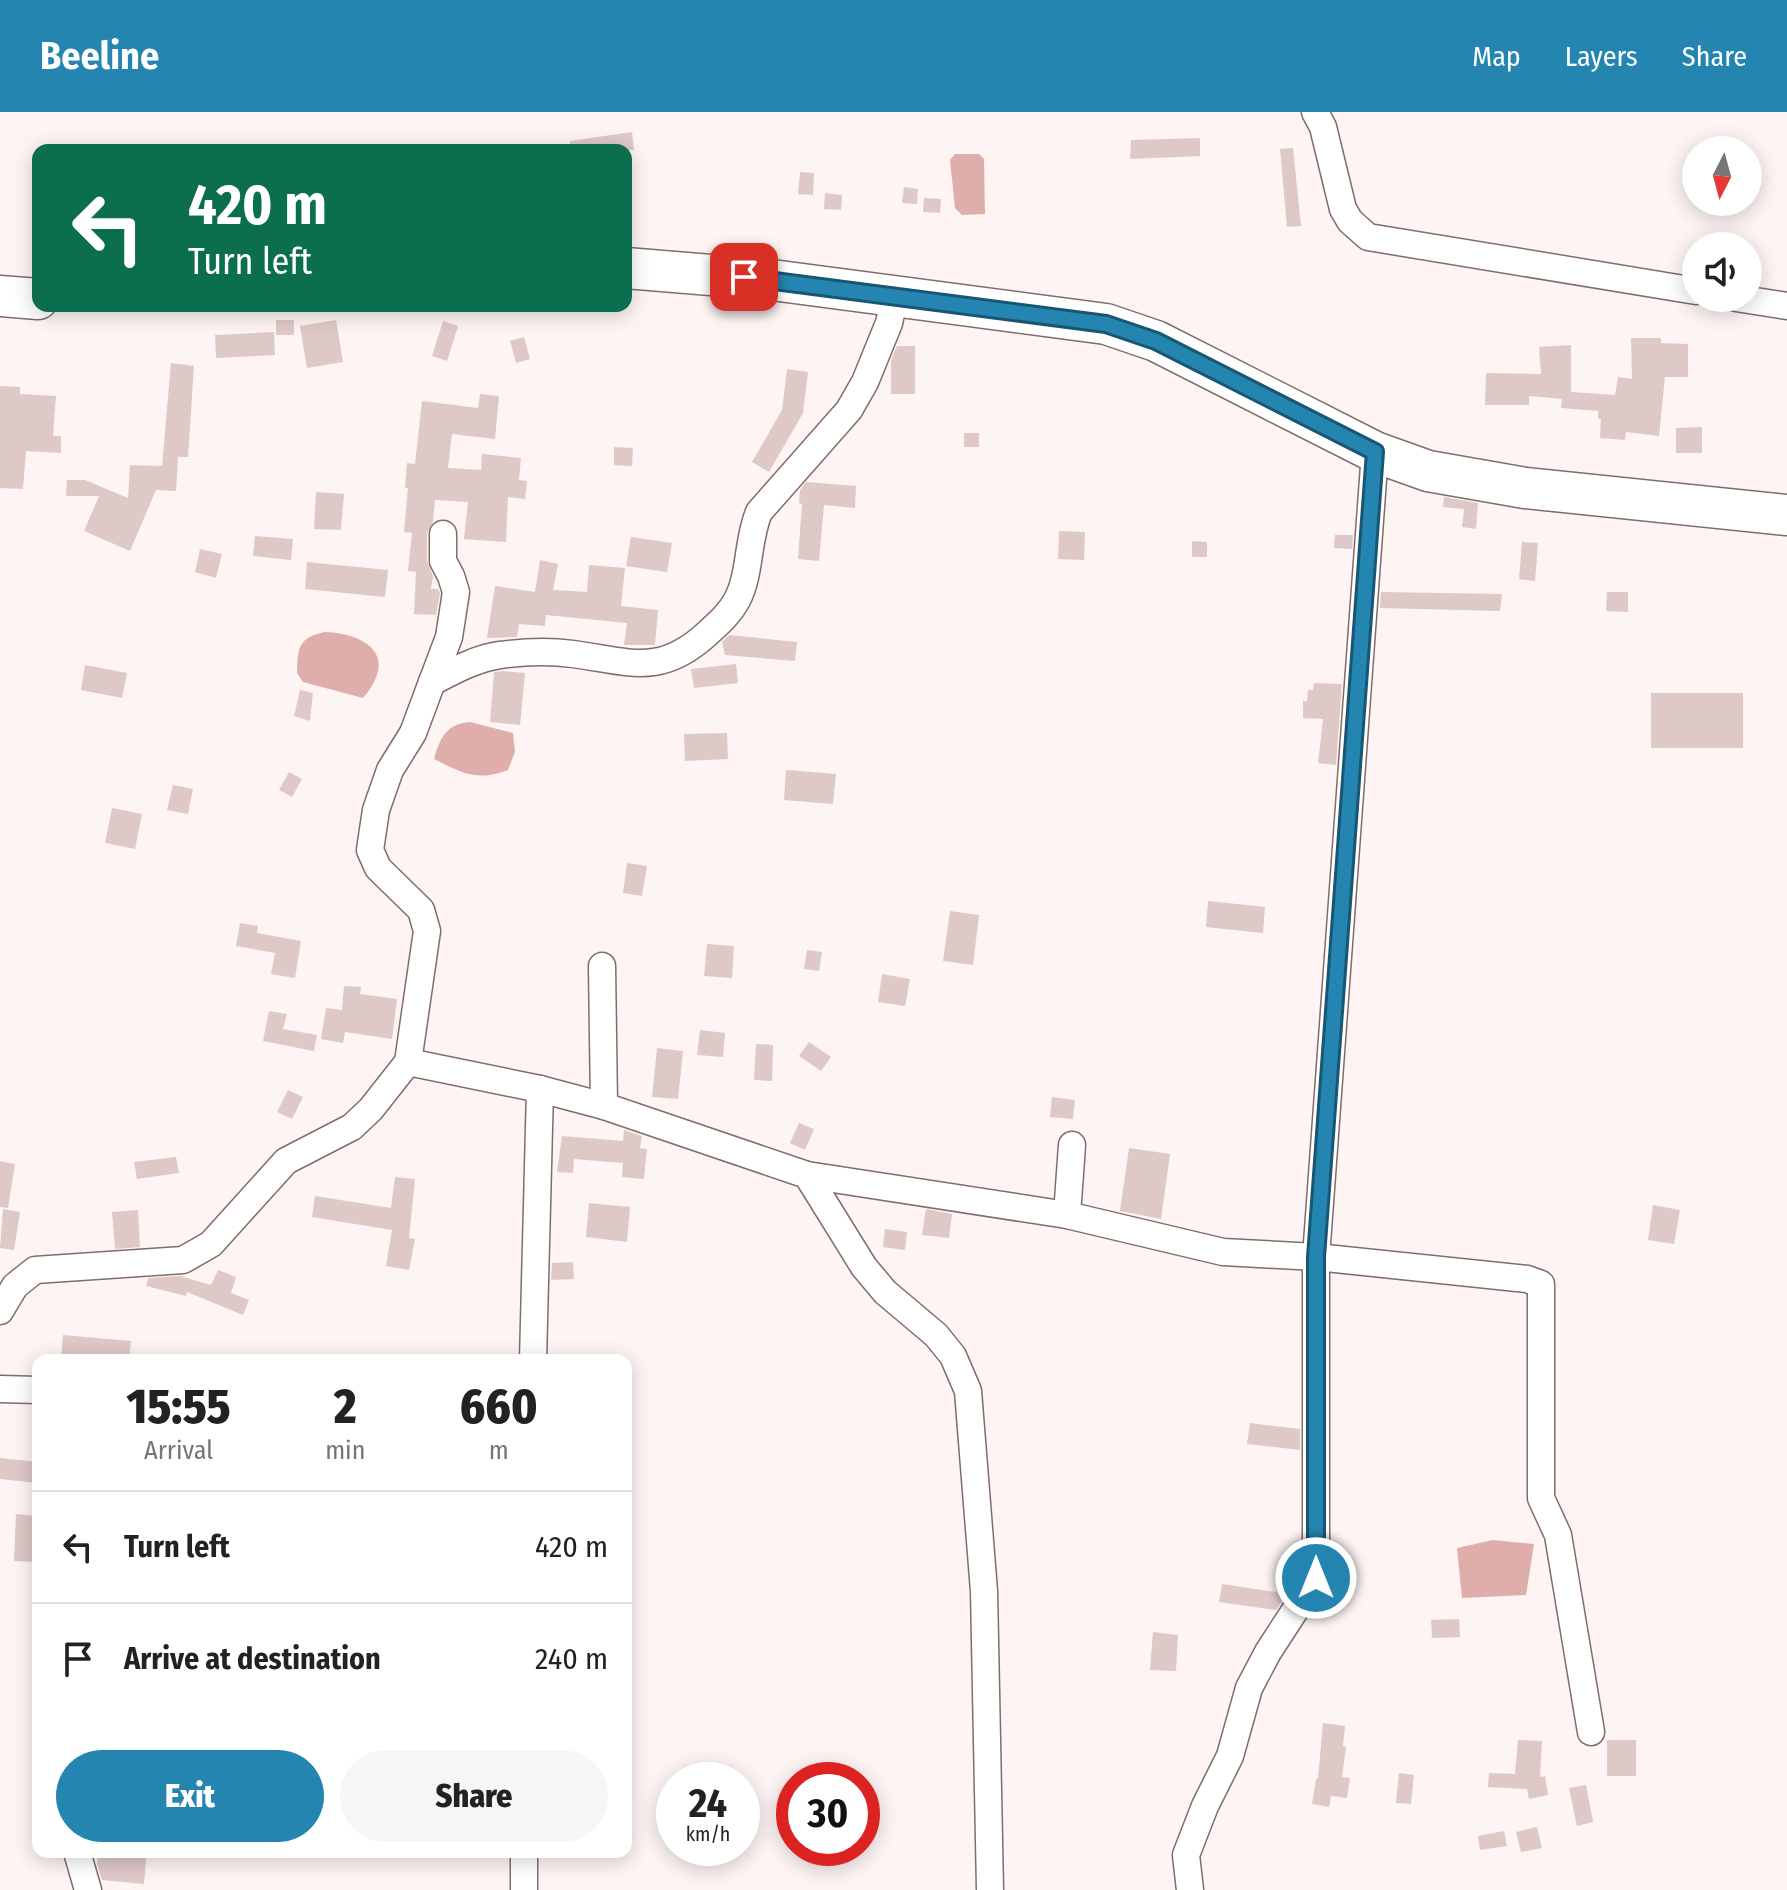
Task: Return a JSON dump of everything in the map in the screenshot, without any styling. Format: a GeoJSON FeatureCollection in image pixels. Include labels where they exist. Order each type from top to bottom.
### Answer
{"type":"FeatureCollection","features":[{"type":"Feature","properties":{"kind":"highway"},"geometry":{"type":"LineString","coordinates":[[632,268],[772,280],[1106,324],[1156,341],[1375,452],[1428,471],[1525,488],[1787,515]]}},
{"type":"Feature","properties":{"kind":"highway"},"geometry":{"type":"LineString","coordinates":[[0,296],[32,299]]}},
{"type":"Feature","properties":{"kind":"street"},"geometry":{"type":"LineString","coordinates":[[1315,112],[1323,127],[1343,209],[1350,221],[1368,237],[1682,289]]}},
{"type":"Feature","properties":{"kind":"street"},"geometry":{"type":"LineString","coordinates":[[432,682],[498,655],[570,654],[626,664],[656,663],[693,647],[730,612],[739,595],[752,527],[759,512],[849,410],[865,382],[889,323],[895,296]]}},
{"type":"Feature","properties":{"kind":"street"},"geometry":{"type":"LineString","coordinates":[[1762,302],[1787,306]]}},
{"type":"Feature","properties":{"kind":"street"},"geometry":{"type":"LineString","coordinates":[[1190,1890],[1186,1855],[1205,1806],[1230,1756],[1249,1688],[1268,1652],[1316,1578],[1316,1257],[1375,452]]}},
{"type":"Feature","properties":{"kind":"street"},"geometry":{"type":"LineString","coordinates":[[0,1311],[15,1286],[35,1270],[183,1260],[211,1244],[286,1161],[352,1127],[371,1109],[408,1062],[427,931],[421,910],[378,868],[370,850],[376,810],[390,770],[413,733],[449,637],[456,592],[443,561],[443,534]]}},
{"type":"Feature","properties":{"kind":"street"},"geometry":{"type":"LineString","coordinates":[[602,966],[604,1106]]}},
{"type":"Feature","properties":{"kind":"street"},"geometry":{"type":"LineString","coordinates":[[408,1062],[540,1089],[604,1106],[807,1175],[1067,1215],[1223,1252],[1316,1257],[1527,1279],[1541,1284],[1541,1498],[1558,1535],[1591,1732]]}},
{"type":"Feature","properties":{"kind":"street"},"geometry":{"type":"LineString","coordinates":[[533,1354],[540,1089]]}},
{"type":"Feature","properties":{"kind":"street"},"geometry":{"type":"LineString","coordinates":[[1067,1215],[1072,1145]]}},
{"type":"Feature","properties":{"kind":"street"},"geometry":{"type":"LineString","coordinates":[[807,1175],[864,1267],[885,1292],[936,1335],[953,1356],[968,1391],[984,1591],[990,1890]]}},
{"type":"Feature","properties":{"kind":"street"},"geometry":{"type":"LineString","coordinates":[[0,1389],[32,1390]]}},
{"type":"Feature","properties":{"kind":"street"},"geometry":{"type":"LineString","coordinates":[[79,1858],[88,1890]]}},
{"type":"Feature","properties":{"kind":"street"},"geometry":{"type":"LineString","coordinates":[[524,1858],[524,1890]]}},
{"type":"Feature","properties":{"kind":"shaded area"},"geometry":{"type":"Polygon","coordinates":[[[955,154],[979,154],[984,159],[985,214],[962,215],[955,208],[950,160],[955,154]]]}},
{"type":"Feature","properties":{"kind":"shaded area"},"geometry":{"type":"Polygon","coordinates":[[[325,632],[354,637],[374,650],[378,671],[363,698],[303,682],[297,673],[301,645],[310,637],[325,632]]]}},
{"type":"Feature","properties":{"kind":"shaded area"},"geometry":{"type":"Polygon","coordinates":[[[470,722],[513,733],[515,752],[508,770],[497,774],[470,774],[434,759],[445,733],[470,722]]]}},
{"type":"Feature","properties":{"kind":"shaded area"},"geometry":{"type":"Polygon","coordinates":[[[1493,1540],[1534,1544],[1526,1595],[1462,1598],[1457,1548],[1493,1540]]]}},
{"type":"Feature","properties":{"kind":"building"},"geometry":{"type":"Polygon","coordinates":[[[632,132],[634,150],[632,144],[570,144],[570,141],[632,132]]]}},
{"type":"Feature","properties":{"kind":"building"},"geometry":{"type":"Polygon","coordinates":[[[1200,138],[1200,156],[1130,159],[1131,140],[1200,138]]]}},
{"type":"Feature","properties":{"kind":"building"},"geometry":{"type":"Polygon","coordinates":[[[1293,148],[1301,226],[1287,227],[1280,149],[1293,148]]]}},
{"type":"Feature","properties":{"kind":"building"},"geometry":{"type":"Polygon","coordinates":[[[800,172],[814,173],[813,195],[798,194],[800,172]]]}},
{"type":"Feature","properties":{"kind":"building"},"geometry":{"type":"Polygon","coordinates":[[[904,187],[918,189],[917,204],[902,203],[904,187]]]}},
{"type":"Feature","properties":{"kind":"building"},"geometry":{"type":"Polygon","coordinates":[[[825,193],[842,195],[841,210],[824,209],[825,193]]]}},
{"type":"Feature","properties":{"kind":"building"},"geometry":{"type":"Polygon","coordinates":[[[924,198],[941,199],[940,213],[923,212],[924,198]]]}},
{"type":"Feature","properties":{"kind":"building"},"geometry":{"type":"Polygon","coordinates":[[[276,320],[294,320],[294,335],[276,335],[276,320]]]}},
{"type":"Feature","properties":{"kind":"building"},"geometry":{"type":"Polygon","coordinates":[[[336,320],[343,362],[307,368],[300,326],[336,320]]]}},
{"type":"Feature","properties":{"kind":"building"},"geometry":{"type":"Polygon","coordinates":[[[443,321],[458,326],[447,361],[432,356],[443,321]]]}},
{"type":"Feature","properties":{"kind":"building"},"geometry":{"type":"Polygon","coordinates":[[[274,332],[275,355],[216,358],[215,335],[274,332]]]}},
{"type":"Feature","properties":{"kind":"building"},"geometry":{"type":"Polygon","coordinates":[[[524,337],[530,359],[516,363],[510,341],[524,337]]]}},
{"type":"Feature","properties":{"kind":"building"},"geometry":{"type":"Polygon","coordinates":[[[1631,338],[1661,338],[1661,343],[1688,344],[1688,377],[1665,377],[1659,436],[1626,432],[1625,440],[1600,438],[1601,419],[1598,419],[1598,411],[1561,408],[1562,399],[1529,396],[1529,405],[1485,405],[1486,373],[1541,374],[1539,347],[1571,345],[1571,392],[1615,395],[1618,377],[1632,379],[1631,338]]]}},
{"type":"Feature","properties":{"kind":"building"},"geometry":{"type":"Polygon","coordinates":[[[897,346],[915,346],[915,394],[891,394],[891,360],[897,346]]]}},
{"type":"Feature","properties":{"kind":"building"},"geometry":{"type":"Polygon","coordinates":[[[171,363],[194,366],[188,457],[178,457],[176,491],[156,490],[130,551],[84,531],[99,496],[66,496],[67,480],[85,480],[128,498],[130,465],[162,466],[171,363]]]}},
{"type":"Feature","properties":{"kind":"building"},"geometry":{"type":"Polygon","coordinates":[[[787,369],[808,372],[803,413],[769,472],[752,462],[782,410],[787,369]]]}},
{"type":"Feature","properties":{"kind":"building"},"geometry":{"type":"Polygon","coordinates":[[[0,386],[20,387],[20,394],[56,396],[53,436],[61,436],[61,453],[26,451],[23,489],[0,488],[0,386]]]}},
{"type":"Feature","properties":{"kind":"building"},"geometry":{"type":"Polygon","coordinates":[[[480,394],[499,396],[495,439],[452,434],[448,468],[481,470],[482,454],[521,458],[519,480],[527,481],[525,499],[508,497],[506,542],[464,539],[468,502],[435,500],[433,522],[427,533],[427,561],[433,576],[431,589],[438,589],[440,593],[436,615],[414,614],[416,572],[408,571],[412,533],[404,532],[408,488],[405,488],[407,463],[415,464],[422,401],[478,408],[480,394]]]}},
{"type":"Feature","properties":{"kind":"building"},"geometry":{"type":"Polygon","coordinates":[[[1702,427],[1702,453],[1676,453],[1676,428],[1702,427]]]}},
{"type":"Feature","properties":{"kind":"building"},"geometry":{"type":"Polygon","coordinates":[[[964,433],[979,433],[979,447],[964,447],[964,433]]]}},
{"type":"Feature","properties":{"kind":"building"},"geometry":{"type":"Polygon","coordinates":[[[614,447],[633,448],[632,466],[614,465],[614,447]]]}},
{"type":"Feature","properties":{"kind":"building"},"geometry":{"type":"Polygon","coordinates":[[[806,482],[856,486],[855,508],[824,505],[819,561],[798,559],[802,504],[799,503],[800,490],[806,482]]]}},
{"type":"Feature","properties":{"kind":"building"},"geometry":{"type":"Polygon","coordinates":[[[316,492],[344,494],[341,530],[314,529],[316,492]]]}},
{"type":"Feature","properties":{"kind":"building"},"geometry":{"type":"Polygon","coordinates":[[[1444,497],[1478,503],[1476,529],[1462,527],[1464,509],[1443,507],[1444,497]]]}},
{"type":"Feature","properties":{"kind":"building"},"geometry":{"type":"Polygon","coordinates":[[[1059,531],[1085,532],[1084,560],[1058,559],[1059,531]]]}},
{"type":"Feature","properties":{"kind":"building"},"geometry":{"type":"Polygon","coordinates":[[[1335,535],[1353,535],[1352,549],[1334,548],[1335,535]]]}},
{"type":"Feature","properties":{"kind":"building"},"geometry":{"type":"Polygon","coordinates":[[[255,536],[293,539],[291,560],[253,556],[255,536]]]}},
{"type":"Feature","properties":{"kind":"building"},"geometry":{"type":"Polygon","coordinates":[[[631,537],[672,543],[667,572],[626,566],[631,537]]]}},
{"type":"Feature","properties":{"kind":"building"},"geometry":{"type":"Polygon","coordinates":[[[1192,541],[1207,542],[1207,557],[1192,557],[1192,541]]]}},
{"type":"Feature","properties":{"kind":"building"},"geometry":{"type":"Polygon","coordinates":[[[1522,542],[1538,543],[1535,581],[1519,579],[1522,542]]]}},
{"type":"Feature","properties":{"kind":"building"},"geometry":{"type":"Polygon","coordinates":[[[200,549],[222,554],[216,578],[195,572],[200,549]]]}},
{"type":"Feature","properties":{"kind":"building"},"geometry":{"type":"Polygon","coordinates":[[[540,560],[558,564],[553,590],[587,592],[589,565],[625,568],[621,606],[658,610],[655,645],[624,645],[627,623],[546,615],[545,626],[519,624],[517,637],[487,638],[495,586],[535,592],[540,560]]]}},
{"type":"Feature","properties":{"kind":"building"},"geometry":{"type":"Polygon","coordinates":[[[307,562],[388,570],[385,597],[305,589],[307,562]]]}},
{"type":"Feature","properties":{"kind":"building"},"geometry":{"type":"Polygon","coordinates":[[[1381,592],[1502,594],[1500,611],[1380,608],[1381,592]]]}},
{"type":"Feature","properties":{"kind":"building"},"geometry":{"type":"Polygon","coordinates":[[[1607,592],[1628,592],[1628,612],[1606,611],[1607,592]]]}},
{"type":"Feature","properties":{"kind":"building"},"geometry":{"type":"Polygon","coordinates":[[[729,635],[797,642],[795,661],[725,655],[722,642],[729,635]]]}},
{"type":"Feature","properties":{"kind":"building"},"geometry":{"type":"Polygon","coordinates":[[[736,664],[738,683],[694,688],[691,669],[736,664]]]}},
{"type":"Feature","properties":{"kind":"building"},"geometry":{"type":"Polygon","coordinates":[[[85,665],[127,673],[122,698],[81,690],[85,665]]]}},
{"type":"Feature","properties":{"kind":"building"},"geometry":{"type":"Polygon","coordinates":[[[494,672],[525,673],[520,725],[490,722],[494,672]]]}},
{"type":"Feature","properties":{"kind":"building"},"geometry":{"type":"Polygon","coordinates":[[[1314,683],[1342,684],[1336,765],[1318,763],[1323,719],[1303,718],[1303,701],[1307,701],[1308,690],[1313,690],[1314,683]]]}},
{"type":"Feature","properties":{"kind":"building"},"geometry":{"type":"Polygon","coordinates":[[[300,690],[313,693],[310,721],[294,716],[300,690]]]}},
{"type":"Feature","properties":{"kind":"building"},"geometry":{"type":"Polygon","coordinates":[[[1651,693],[1743,693],[1743,748],[1651,748],[1651,693]]]}},
{"type":"Feature","properties":{"kind":"building"},"geometry":{"type":"Polygon","coordinates":[[[727,733],[728,759],[685,761],[684,734],[727,733]]]}},
{"type":"Feature","properties":{"kind":"building"},"geometry":{"type":"Polygon","coordinates":[[[786,770],[836,774],[833,804],[784,800],[786,770]]]}},
{"type":"Feature","properties":{"kind":"building"},"geometry":{"type":"Polygon","coordinates":[[[289,772],[302,779],[292,797],[279,790],[289,772]]]}},
{"type":"Feature","properties":{"kind":"building"},"geometry":{"type":"Polygon","coordinates":[[[173,785],[193,789],[188,814],[167,810],[173,785]]]}},
{"type":"Feature","properties":{"kind":"building"},"geometry":{"type":"Polygon","coordinates":[[[112,808],[142,814],[135,849],[105,843],[112,808]]]}},
{"type":"Feature","properties":{"kind":"building"},"geometry":{"type":"Polygon","coordinates":[[[627,863],[647,866],[642,896],[623,893],[627,863]]]}},
{"type":"Feature","properties":{"kind":"building"},"geometry":{"type":"Polygon","coordinates":[[[1208,901],[1265,907],[1263,933],[1206,927],[1208,901]]]}},
{"type":"Feature","properties":{"kind":"building"},"geometry":{"type":"Polygon","coordinates":[[[950,911],[979,915],[973,965],[943,961],[950,911]]]}},
{"type":"Feature","properties":{"kind":"building"},"geometry":{"type":"Polygon","coordinates":[[[240,923],[258,926],[257,933],[301,941],[295,978],[271,974],[275,953],[236,946],[240,923]]]}},
{"type":"Feature","properties":{"kind":"building"},"geometry":{"type":"Polygon","coordinates":[[[707,944],[734,946],[732,978],[704,976],[707,944]]]}},
{"type":"Feature","properties":{"kind":"building"},"geometry":{"type":"Polygon","coordinates":[[[807,950],[822,952],[819,971],[804,969],[807,950]]]}},
{"type":"Feature","properties":{"kind":"building"},"geometry":{"type":"Polygon","coordinates":[[[882,974],[910,979],[905,1006],[878,1002],[882,974]]]}},
{"type":"Feature","properties":{"kind":"building"},"geometry":{"type":"Polygon","coordinates":[[[344,986],[361,987],[360,994],[397,999],[392,1039],[345,1032],[343,1043],[321,1039],[326,1008],[342,1010],[344,986]]]}},
{"type":"Feature","properties":{"kind":"building"},"geometry":{"type":"Polygon","coordinates":[[[269,1011],[287,1014],[283,1029],[317,1035],[314,1051],[263,1041],[269,1011]]]}},
{"type":"Feature","properties":{"kind":"building"},"geometry":{"type":"Polygon","coordinates":[[[700,1030],[725,1033],[723,1057],[697,1055],[700,1030]]]}},
{"type":"Feature","properties":{"kind":"building"},"geometry":{"type":"Polygon","coordinates":[[[809,1042],[831,1057],[821,1071],[799,1056],[809,1042]]]}},
{"type":"Feature","properties":{"kind":"building"},"geometry":{"type":"Polygon","coordinates":[[[756,1044],[773,1045],[772,1081],[754,1080],[756,1044]]]}},
{"type":"Feature","properties":{"kind":"building"},"geometry":{"type":"Polygon","coordinates":[[[657,1048],[683,1051],[678,1099],[652,1097],[657,1048]]]}},
{"type":"Feature","properties":{"kind":"building"},"geometry":{"type":"Polygon","coordinates":[[[288,1090],[303,1097],[292,1119],[277,1112],[288,1090]]]}},
{"type":"Feature","properties":{"kind":"building"},"geometry":{"type":"Polygon","coordinates":[[[1052,1097],[1075,1100],[1073,1119],[1050,1117],[1052,1097]]]}},
{"type":"Feature","properties":{"kind":"building"},"geometry":{"type":"Polygon","coordinates":[[[799,1123],[814,1129],[805,1150],[790,1143],[799,1123]]]}},
{"type":"Feature","properties":{"kind":"building"},"geometry":{"type":"Polygon","coordinates":[[[624,1130],[642,1136],[640,1148],[647,1149],[644,1179],[622,1177],[623,1163],[574,1159],[573,1173],[557,1172],[562,1136],[623,1141],[624,1130]]]}},
{"type":"Feature","properties":{"kind":"building"},"geometry":{"type":"Polygon","coordinates":[[[1129,1148],[1170,1154],[1161,1219],[1120,1211],[1129,1148]]]}},
{"type":"Feature","properties":{"kind":"building"},"geometry":{"type":"Polygon","coordinates":[[[176,1157],[179,1173],[137,1179],[134,1162],[176,1157]]]}},
{"type":"Feature","properties":{"kind":"building"},"geometry":{"type":"Polygon","coordinates":[[[0,1161],[15,1164],[8,1208],[0,1207],[0,1161]]]}},
{"type":"Feature","properties":{"kind":"building"},"geometry":{"type":"Polygon","coordinates":[[[395,1177],[415,1179],[409,1238],[415,1239],[409,1270],[386,1266],[392,1230],[312,1217],[315,1196],[391,1208],[395,1177]]]}},
{"type":"Feature","properties":{"kind":"building"},"geometry":{"type":"Polygon","coordinates":[[[589,1203],[630,1207],[627,1242],[586,1237],[589,1203]]]}},
{"type":"Feature","properties":{"kind":"building"},"geometry":{"type":"Polygon","coordinates":[[[1653,1205],[1680,1210],[1674,1244],[1648,1240],[1653,1205]]]}},
{"type":"Feature","properties":{"kind":"building"},"geometry":{"type":"Polygon","coordinates":[[[3,1209],[20,1212],[14,1250],[0,1248],[3,1209]]]}},
{"type":"Feature","properties":{"kind":"building"},"geometry":{"type":"Polygon","coordinates":[[[926,1209],[952,1214],[949,1238],[922,1235],[926,1209]]]}},
{"type":"Feature","properties":{"kind":"building"},"geometry":{"type":"Polygon","coordinates":[[[138,1210],[140,1247],[115,1249],[112,1212],[138,1210]]]}},
{"type":"Feature","properties":{"kind":"building"},"geometry":{"type":"Polygon","coordinates":[[[885,1229],[907,1232],[905,1250],[883,1247],[885,1229]]]}},
{"type":"Feature","properties":{"kind":"building"},"geometry":{"type":"Polygon","coordinates":[[[573,1262],[574,1279],[551,1280],[552,1263],[573,1262]]]}},
{"type":"Feature","properties":{"kind":"building"},"geometry":{"type":"Polygon","coordinates":[[[218,1270],[236,1277],[231,1293],[249,1300],[243,1315],[187,1292],[186,1296],[146,1286],[148,1278],[180,1276],[211,1285],[218,1270]]]}},
{"type":"Feature","properties":{"kind":"building"},"geometry":{"type":"Polygon","coordinates":[[[63,1335],[131,1341],[130,1354],[61,1354],[63,1335]]]}},
{"type":"Feature","properties":{"kind":"building"},"geometry":{"type":"Polygon","coordinates":[[[1250,1423],[1300,1429],[1300,1450],[1247,1444],[1250,1423]]]}},
{"type":"Feature","properties":{"kind":"building"},"geometry":{"type":"Polygon","coordinates":[[[0,1458],[32,1461],[32,1482],[0,1479],[0,1458]]]}},
{"type":"Feature","properties":{"kind":"building"},"geometry":{"type":"Polygon","coordinates":[[[16,1514],[32,1516],[32,1562],[14,1561],[16,1514]]]}},
{"type":"Feature","properties":{"kind":"building"},"geometry":{"type":"Polygon","coordinates":[[[1222,1584],[1283,1593],[1282,1601],[1276,1610],[1219,1602],[1222,1584]]]}},
{"type":"Feature","properties":{"kind":"building"},"geometry":{"type":"Polygon","coordinates":[[[1459,1619],[1460,1637],[1432,1638],[1431,1620],[1459,1619]]]}},
{"type":"Feature","properties":{"kind":"building"},"geometry":{"type":"Polygon","coordinates":[[[1153,1632],[1178,1635],[1176,1671],[1150,1670],[1153,1632]]]}},
{"type":"Feature","properties":{"kind":"building"},"geometry":{"type":"Polygon","coordinates":[[[1323,1723],[1345,1726],[1342,1777],[1350,1778],[1347,1798],[1331,1796],[1329,1807],[1312,1804],[1318,1779],[1323,1723]]]}},
{"type":"Feature","properties":{"kind":"building"},"geometry":{"type":"Polygon","coordinates":[[[1518,1740],[1542,1741],[1540,1777],[1545,1776],[1548,1795],[1529,1799],[1527,1789],[1488,1787],[1489,1773],[1515,1774],[1518,1740]]]}},
{"type":"Feature","properties":{"kind":"building"},"geometry":{"type":"Polygon","coordinates":[[[1607,1740],[1636,1740],[1636,1776],[1607,1776],[1607,1740]]]}},
{"type":"Feature","properties":{"kind":"building"},"geometry":{"type":"Polygon","coordinates":[[[1399,1773],[1414,1775],[1411,1804],[1396,1803],[1399,1773]]]}},
{"type":"Feature","properties":{"kind":"building"},"geometry":{"type":"Polygon","coordinates":[[[1586,1785],[1593,1822],[1577,1826],[1569,1788],[1586,1785]]]}},
{"type":"Feature","properties":{"kind":"building"},"geometry":{"type":"Polygon","coordinates":[[[1537,1827],[1542,1848],[1521,1852],[1516,1832],[1537,1827]]]}},
{"type":"Feature","properties":{"kind":"building"},"geometry":{"type":"Polygon","coordinates":[[[1504,1831],[1507,1846],[1480,1850],[1478,1836],[1504,1831]]]}},
{"type":"Feature","properties":{"kind":"building"},"geometry":{"type":"Polygon","coordinates":[[[98,1858],[146,1858],[144,1884],[102,1880],[98,1858]]]}},
{"type":"Feature","properties":{"kind":"route"},"geometry":{"type":"LineString","coordinates":[[744,277],[1106,324],[1156,341],[1375,452],[1316,1257],[1316,1578]]}}]}
